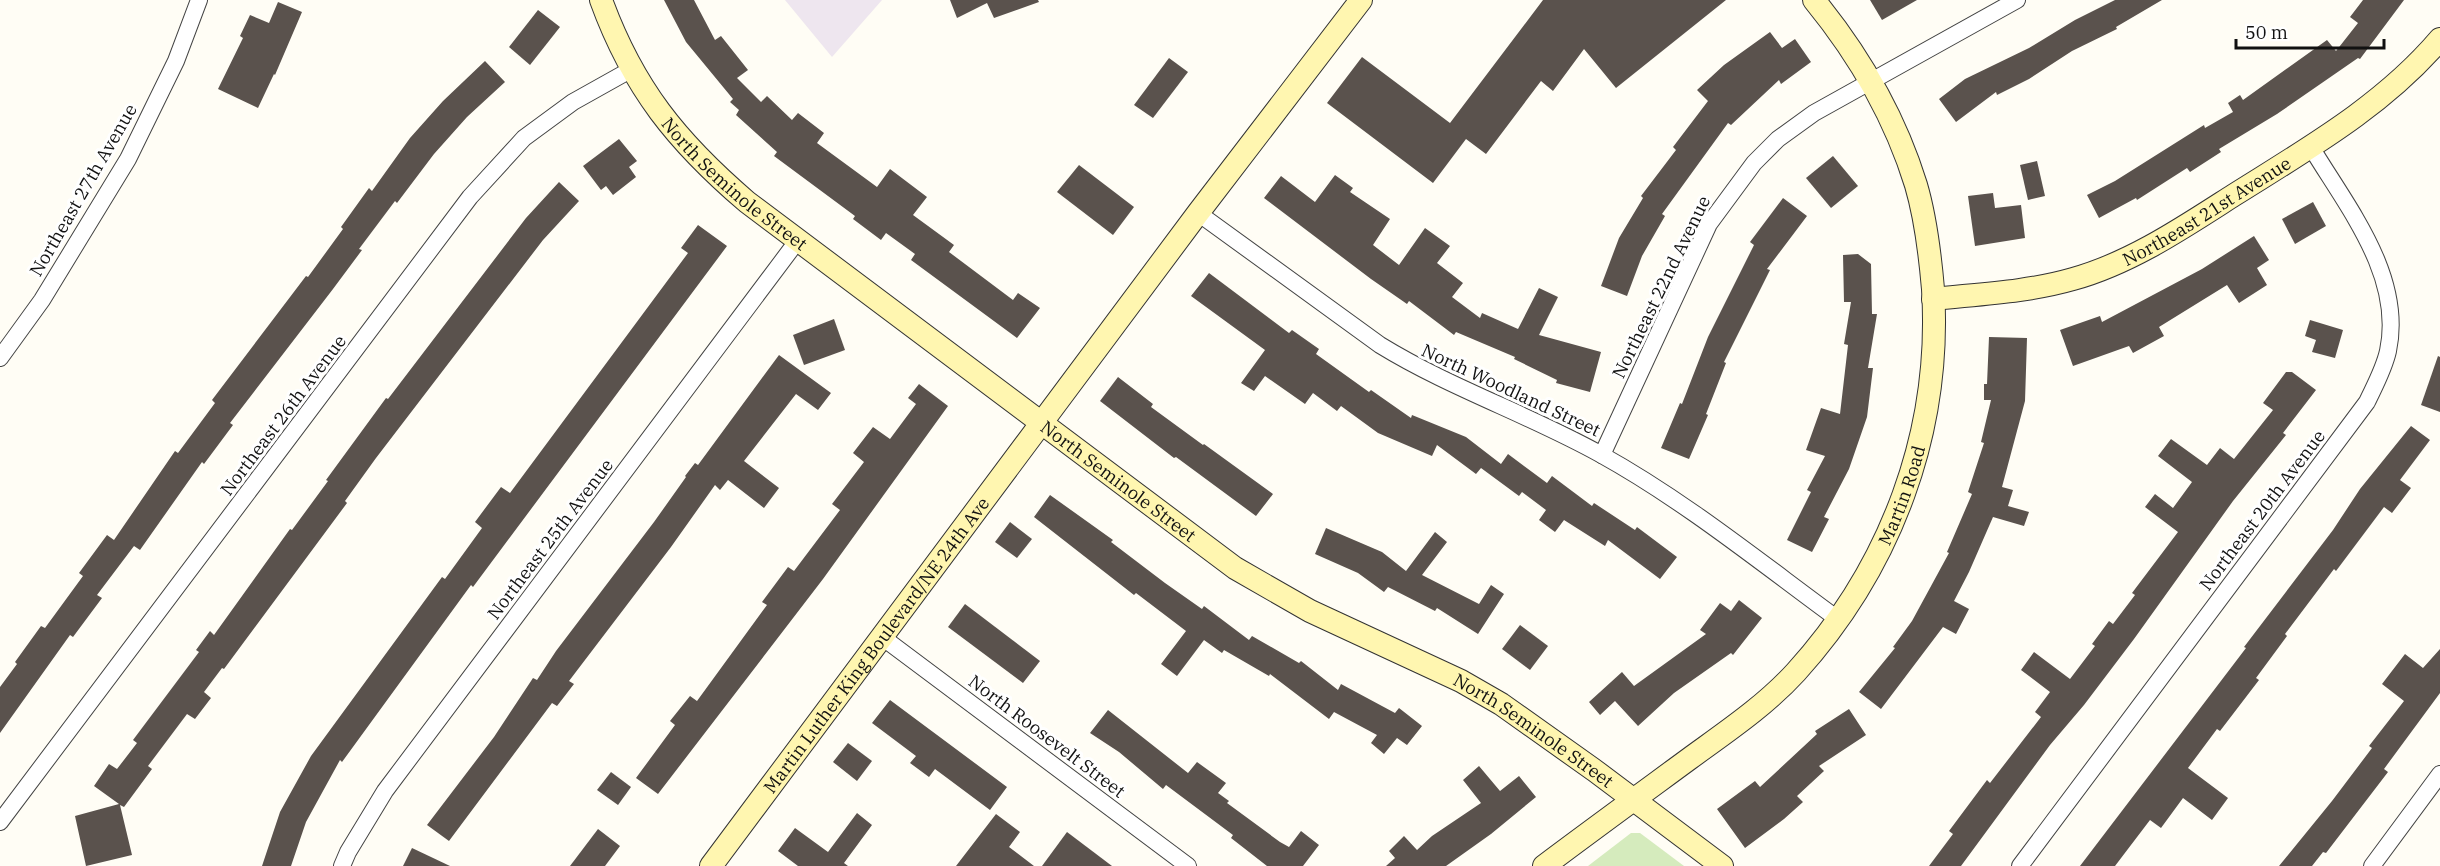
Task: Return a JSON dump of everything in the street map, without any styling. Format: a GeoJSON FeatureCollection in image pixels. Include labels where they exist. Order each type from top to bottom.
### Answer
{"type":"FeatureCollection","features":[{"type":"Feature","properties":{"kind":"street","name":"Northeast 27th Avenue"},"geometry":{"type":"LineString","coordinates":[[0,358],[42,300],[128,159],[176,60],[199,0]]}},
{"type":"Feature","properties":{"kind":"street","name":"North Seminole Street"},"geometry":{"type":"LineString","coordinates":[[601,0],[632,69],[662,117],[702,162],[747,202],[1235,568],[1310,611],[1461,681],[1524,720],[1722,866]]}},
{"type":"Feature","properties":{"kind":"street","name":"Martin Luther King Boulevard/NE 24th Ave"},"geometry":{"type":"LineString","coordinates":[[717,864],[1041,423],[1361,0]]}},
{"type":"Feature","properties":{"kind":"street","name":"Martin Road"},"geometry":{"type":"LineString","coordinates":[[1544,866],[1769,698],[1794,675],[1839,620],[1879,554],[1898,514],[1911,476],[1923,434],[1930,388],[1934,330],[1930,256],[1916,185],[1893,125],[1870,80],[1847,43],[1815,0]]}},
{"type":"Feature","properties":{"kind":"street","name":"Northeast 22nd Avenue"},"geometry":{"type":"LineString","coordinates":[[1602,455],[1709,224],[1728,195],[1754,163],[1778,139],[1814,113],[2017,0]]}},
{"type":"Feature","properties":{"kind":"street","name":"Northeast 21st Avenue"},"geometry":{"type":"LineString","coordinates":[[1933,299],[2023,289],[2074,279],[2113,264],[2186,225],[2311,147],[2377,100],[2408,74],[2440,39]]}},
{"type":"Feature","properties":{"kind":"street","name":"Northeast 26th Avenue"},"geometry":{"type":"LineString","coordinates":[[0,822],[470,197],[524,138],[573,102],[632,69]]}},
{"type":"Feature","properties":{"kind":"street","name":"Northeast 20th Avenue"},"geometry":{"type":"LineString","coordinates":[[2020,866],[2367,402],[2381,374],[2388,350],[2390,326],[2386,284],[2374,251],[2311,147]]}},
{"type":"Feature","properties":{"kind":"street","name":"North Woodland Street"},"geometry":{"type":"LineString","coordinates":[[1198,213],[1380,345],[1412,365],[1541,423],[1602,455],[1708,524],[1839,620]]}},
{"type":"Feature","properties":{"kind":"street","name":"Northeast 25th Avenue"},"geometry":{"type":"LineString","coordinates":[[342,866],[357,836],[385,791],[798,240]]}},
{"type":"Feature","properties":{"kind":"street","name":"North Roosevelt Street"},"geometry":{"type":"LineString","coordinates":[[882,637],[1188,866]]}},
{"type":"Feature","properties":{"kind":"street"},"geometry":{"type":"LineString","coordinates":[[2372,866],[2440,774]]}},
{"type":"Feature","properties":{"kind":"shaded area"},"geometry":{"type":"Polygon","coordinates":[[[785,0],[882,0],[832,57],[785,0]]]}},
{"type":"Feature","properties":{"kind":"green space"},"geometry":{"type":"Polygon","coordinates":[[[1631,833],[1640,833],[1684,866],[1588,866],[1631,833]]]}},
{"type":"Feature","properties":{"kind":"building"},"geometry":{"type":"Polygon","coordinates":[[[664,0],[694,0],[715,40],[721,36],[748,70],[737,78],[761,102],[767,96],[792,120],[798,113],[824,133],[817,143],[877,187],[890,169],[927,197],[913,215],[954,245],[949,252],[1013,300],[1018,293],[1040,308],[1017,338],[911,260],[915,254],[886,233],[881,240],[853,219],[855,216],[774,156],[777,152],[736,115],[739,110],[730,102],[733,99],[686,42],[664,0]]]}},
{"type":"Feature","properties":{"kind":"building"},"geometry":{"type":"Polygon","coordinates":[[[950,0],[1038,0],[1039,2],[994,18],[987,3],[957,18],[950,0]]]}},
{"type":"Feature","properties":{"kind":"building"},"geometry":{"type":"Polygon","coordinates":[[[1543,0],[1726,0],[1616,88],[1584,49],[1553,91],[1541,81],[1486,154],[1466,139],[1433,183],[1327,103],[1362,57],[1450,123],[1543,0]]]}},
{"type":"Feature","properties":{"kind":"building"},"geometry":{"type":"Polygon","coordinates":[[[1870,0],[1917,0],[1882,20],[1870,0]]]}},
{"type":"Feature","properties":{"kind":"building"},"geometry":{"type":"Polygon","coordinates":[[[2115,0],[2162,0],[2116,27],[2117,29],[2072,51],[2029,79],[1997,95],[1996,92],[1956,122],[1939,99],[1965,79],[2029,48],[2075,20],[2115,0]]]}},
{"type":"Feature","properties":{"kind":"building"},"geometry":{"type":"Polygon","coordinates":[[[2363,0],[2404,0],[2360,59],[2358,58],[2277,114],[2219,149],[2221,152],[2190,172],[2187,168],[2137,200],[2136,198],[2099,218],[2087,195],[2115,181],[2204,125],[2205,128],[2233,112],[2228,103],[2240,95],[2243,100],[2327,40],[2336,51],[2358,23],[2350,17],[2363,0]]]}},
{"type":"Feature","properties":{"kind":"building"},"geometry":{"type":"Polygon","coordinates":[[[278,2],[302,12],[258,108],[218,89],[243,38],[240,36],[250,15],[269,23],[278,2]]]}},
{"type":"Feature","properties":{"kind":"building"},"geometry":{"type":"Polygon","coordinates":[[[538,10],[560,27],[530,65],[509,47],[538,10]]]}},
{"type":"Feature","properties":{"kind":"building"},"geometry":{"type":"Polygon","coordinates":[[[1770,32],[1782,48],[1795,39],[1811,62],[1781,84],[1779,80],[1731,125],[1728,123],[1662,214],[1665,216],[1642,256],[1627,296],[1601,286],[1619,238],[1643,198],[1641,196],[1676,150],[1673,147],[1708,101],[1697,90],[1724,65],[1770,32]]]}},
{"type":"Feature","properties":{"kind":"building"},"geometry":{"type":"Polygon","coordinates":[[[1169,58],[1188,72],[1153,118],[1134,105],[1169,58]]]}},
{"type":"Feature","properties":{"kind":"building"},"geometry":{"type":"Polygon","coordinates":[[[485,61],[505,82],[467,117],[434,154],[397,203],[395,201],[359,249],[362,250],[230,423],[233,425],[204,464],[202,462],[140,550],[134,546],[97,595],[102,598],[73,637],[70,635],[0,733],[0,687],[41,626],[45,628],[83,576],[79,573],[107,535],[114,540],[175,451],[178,453],[215,403],[212,400],[343,229],[341,227],[369,188],[372,191],[410,138],[443,101],[485,61]]]}},
{"type":"Feature","properties":{"kind":"building"},"geometry":{"type":"Polygon","coordinates":[[[619,139],[637,161],[629,167],[636,177],[613,195],[606,186],[601,190],[583,166],[619,139]]]}},
{"type":"Feature","properties":{"kind":"building"},"geometry":{"type":"Polygon","coordinates":[[[1833,156],[1858,186],[1831,208],[1806,178],[1833,156]]]}},
{"type":"Feature","properties":{"kind":"building"},"geometry":{"type":"Polygon","coordinates":[[[2037,161],[2045,196],[2028,200],[2020,165],[2037,161]]]}},
{"type":"Feature","properties":{"kind":"building"},"geometry":{"type":"Polygon","coordinates":[[[1079,165],[1134,207],[1113,235],[1057,192],[1079,165]]]}},
{"type":"Feature","properties":{"kind":"building"},"geometry":{"type":"Polygon","coordinates":[[[1335,175],[1353,188],[1350,192],[1390,219],[1373,245],[1399,265],[1425,228],[1450,246],[1437,263],[1463,283],[1452,297],[1480,318],[1482,313],[1518,329],[1539,288],[1558,297],[1539,335],[1601,352],[1590,392],[1556,383],[1557,380],[1514,359],[1515,357],[1456,332],[1454,335],[1409,301],[1407,304],[1371,279],[1264,198],[1281,176],[1315,202],[1335,175]]]}},
{"type":"Feature","properties":{"kind":"building"},"geometry":{"type":"Polygon","coordinates":[[[559,182],[579,201],[543,240],[376,458],[345,501],[347,503],[224,669],[222,668],[204,692],[211,698],[195,719],[187,714],[148,766],[152,769],[124,807],[120,805],[132,855],[86,866],[75,816],[119,804],[94,786],[109,764],[117,769],[137,743],[133,740],[199,652],[196,650],[210,631],[214,635],[290,529],[292,530],[328,481],[326,480],[386,398],[388,399],[526,218],[559,182]]]}},
{"type":"Feature","properties":{"kind":"building"},"geometry":{"type":"Polygon","coordinates":[[[1993,193],[1995,208],[2021,205],[2025,238],[1975,246],[1968,196],[1993,193]]]}},
{"type":"Feature","properties":{"kind":"building"},"geometry":{"type":"Polygon","coordinates":[[[1783,198],[1807,216],[1767,269],[1770,270],[1724,362],[1726,363],[1706,414],[1708,415],[1689,459],[1661,448],[1680,403],[1682,404],[1708,337],[1754,245],[1750,242],[1783,198]]]}},
{"type":"Feature","properties":{"kind":"building"},"geometry":{"type":"Polygon","coordinates":[[[2313,202],[2326,226],[2295,244],[2282,219],[2313,202]]]}},
{"type":"Feature","properties":{"kind":"building"},"geometry":{"type":"Polygon","coordinates":[[[698,225],[727,246],[473,587],[471,585],[342,762],[340,760],[306,822],[291,866],[262,866],[280,812],[311,756],[442,577],[445,579],[482,528],[475,522],[501,487],[510,493],[688,253],[681,248],[698,225]]]}},
{"type":"Feature","properties":{"kind":"building"},"geometry":{"type":"Polygon","coordinates":[[[2254,236],[2269,260],[2257,268],[2267,285],[2239,303],[2227,285],[2159,327],[2164,336],[2133,353],[2129,346],[2073,366],[2060,330],[2100,316],[2102,322],[2202,269],[2254,236]]]}},
{"type":"Feature","properties":{"kind":"building"},"geometry":{"type":"Polygon","coordinates":[[[1858,254],[1871,264],[1872,314],[1877,314],[1868,368],[1873,368],[1867,417],[1849,469],[1824,517],[1829,519],[1812,552],[1787,540],[1811,492],[1807,490],[1825,456],[1806,450],[1821,408],[1840,414],[1848,345],[1844,344],[1851,302],[1844,302],[1843,255],[1858,254]]]}},
{"type":"Feature","properties":{"kind":"building"},"geometry":{"type":"Polygon","coordinates":[[[1209,273],[1289,333],[1292,330],[1319,349],[1316,354],[1369,392],[1371,390],[1411,418],[1412,415],[1466,437],[1501,464],[1508,454],[1547,483],[1552,476],[1592,506],[1594,503],[1635,530],[1637,527],[1677,557],[1660,579],[1608,540],[1605,546],[1564,520],[1555,532],[1539,520],[1546,510],[1522,492],[1519,496],[1481,468],[1476,474],[1437,445],[1432,456],[1378,433],[1341,406],[1337,411],[1313,393],[1305,404],[1265,376],[1254,391],[1241,383],[1265,350],[1191,296],[1209,273]]]}},
{"type":"Feature","properties":{"kind":"building"},"geometry":{"type":"Polygon","coordinates":[[[834,319],[845,350],[804,365],[793,335],[834,319]]]}},
{"type":"Feature","properties":{"kind":"building"},"geometry":{"type":"Polygon","coordinates":[[[2310,320],[2343,330],[2335,358],[2312,352],[2316,340],[2305,336],[2310,320]]]}},
{"type":"Feature","properties":{"kind":"building"},"geometry":{"type":"Polygon","coordinates":[[[1989,337],[2027,338],[2025,401],[2002,487],[2013,490],[2008,506],[2029,512],[2024,526],[1993,517],[1954,601],[1969,609],[1956,634],[1943,627],[1881,709],[1859,692],[1895,648],[1893,647],[1912,621],[1949,553],[1947,552],[1972,494],[1968,492],[1984,443],[1981,442],[1991,400],[1984,400],[1989,337]]]}},
{"type":"Feature","properties":{"kind":"building"},"geometry":{"type":"Polygon","coordinates":[[[779,355],[831,393],[818,410],[796,394],[744,461],[779,488],[764,508],[728,480],[720,490],[715,485],[569,681],[574,684],[557,706],[552,703],[449,841],[427,825],[494,737],[533,678],[537,680],[556,651],[654,522],[685,476],[695,463],[698,465],[779,355]]]}},
{"type":"Feature","properties":{"kind":"building"},"geometry":{"type":"Polygon","coordinates":[[[2438,356],[2440,357],[2440,412],[2421,405],[2438,356]]]}},
{"type":"Feature","properties":{"kind":"building"},"geometry":{"type":"Polygon","coordinates":[[[2286,372],[2292,372],[2316,390],[2283,433],[2286,435],[2233,501],[2134,639],[2084,705],[2050,745],[1961,866],[1929,866],[1953,834],[1949,831],[1987,780],[1990,783],[2041,717],[2035,712],[2050,692],[2021,670],[2034,652],[2070,679],[2095,646],[2092,644],[2109,621],[2113,624],[2135,595],[2132,593],[2178,532],[2145,507],[2155,494],[2173,508],[2192,482],[2158,456],[2171,439],[2207,465],[2220,448],[2234,459],[2273,410],[2263,403],[2286,372]]]}},
{"type":"Feature","properties":{"kind":"building"},"geometry":{"type":"Polygon","coordinates":[[[1118,377],[1153,404],[1151,407],[1273,494],[1256,516],[1176,457],[1174,458],[1100,401],[1118,377]]]}},
{"type":"Feature","properties":{"kind":"building"},"geometry":{"type":"Polygon","coordinates":[[[919,384],[948,406],[823,579],[658,794],[636,778],[675,725],[670,721],[690,696],[697,701],[767,605],[762,602],[788,567],[794,571],[840,510],[832,504],[864,462],[853,453],[873,427],[890,439],[916,404],[908,398],[919,384]]]}},
{"type":"Feature","properties":{"kind":"building"},"geometry":{"type":"Polygon","coordinates":[[[2411,426],[2430,440],[2400,480],[2411,488],[2392,513],[2384,507],[2336,571],[2334,569],[2285,634],[2287,636],[2256,678],[2259,680],[2220,731],[2217,729],[2188,768],[2228,798],[2212,820],[2183,798],[2161,828],[2150,820],[2115,866],[2080,866],[2246,648],[2244,647],[2333,530],[2360,489],[2411,426]]]}},
{"type":"Feature","properties":{"kind":"building"},"geometry":{"type":"Polygon","coordinates":[[[1050,495],[1113,540],[1111,542],[1165,583],[1202,609],[1204,606],[1249,640],[1252,636],[1299,663],[1301,661],[1338,690],[1341,684],[1395,713],[1399,708],[1422,726],[1407,745],[1397,738],[1384,754],[1371,743],[1377,735],[1334,712],[1329,719],[1270,674],[1269,676],[1224,650],[1222,653],[1204,640],[1177,676],[1161,664],[1186,631],[1136,593],[1134,595],[1034,517],[1050,495]]]}},
{"type":"Feature","properties":{"kind":"building"},"geometry":{"type":"Polygon","coordinates":[[[1010,522],[1032,539],[1017,558],[995,542],[1010,522]]]}},
{"type":"Feature","properties":{"kind":"building"},"geometry":{"type":"Polygon","coordinates":[[[1326,528],[1382,552],[1406,571],[1435,532],[1447,542],[1422,575],[1479,604],[1491,585],[1504,594],[1478,634],[1437,608],[1435,611],[1388,587],[1384,592],[1358,573],[1315,554],[1326,528]]]}},
{"type":"Feature","properties":{"kind":"building"},"geometry":{"type":"Polygon","coordinates":[[[1739,600],[1762,618],[1733,655],[1731,653],[1674,693],[1638,726],[1615,701],[1600,715],[1589,702],[1622,672],[1634,686],[1706,634],[1700,630],[1720,603],[1731,611],[1739,600]]]}},
{"type":"Feature","properties":{"kind":"building"},"geometry":{"type":"Polygon","coordinates":[[[965,604],[1040,661],[1023,683],[948,627],[965,604]]]}},
{"type":"Feature","properties":{"kind":"building"},"geometry":{"type":"Polygon","coordinates":[[[1520,625],[1548,646],[1530,670],[1502,649],[1520,625]]]}},
{"type":"Feature","properties":{"kind":"building"},"geometry":{"type":"Polygon","coordinates":[[[2440,649],[2440,693],[2384,769],[2388,772],[2326,853],[2323,852],[2312,866],[2279,866],[2332,801],[2372,748],[2369,746],[2404,701],[2382,684],[2405,654],[2423,668],[2440,649]]]}},
{"type":"Feature","properties":{"kind":"building"},"geometry":{"type":"Polygon","coordinates":[[[890,700],[1007,787],[990,810],[935,769],[929,777],[910,763],[916,756],[872,723],[890,700]]]}},
{"type":"Feature","properties":{"kind":"building"},"geometry":{"type":"Polygon","coordinates":[[[1849,709],[1866,735],[1819,766],[1824,771],[1797,796],[1803,802],[1745,848],[1717,809],[1755,781],[1760,787],[1817,734],[1815,731],[1849,709]]]}},
{"type":"Feature","properties":{"kind":"building"},"geometry":{"type":"Polygon","coordinates":[[[1108,710],[1188,773],[1197,762],[1226,783],[1218,793],[1229,801],[1227,803],[1280,842],[1289,847],[1301,831],[1319,845],[1303,866],[1267,866],[1231,838],[1233,835],[1166,785],[1163,789],[1119,752],[1090,733],[1108,710]]]}},
{"type":"Feature","properties":{"kind":"building"},"geometry":{"type":"Polygon","coordinates":[[[848,743],[872,761],[857,781],[833,762],[848,743]]]}},
{"type":"Feature","properties":{"kind":"building"},"geometry":{"type":"Polygon","coordinates":[[[1479,766],[1500,791],[1519,776],[1536,797],[1491,834],[1446,866],[1386,866],[1395,858],[1389,851],[1404,836],[1417,850],[1432,836],[1481,803],[1463,780],[1479,766]]]}},
{"type":"Feature","properties":{"kind":"building"},"geometry":{"type":"Polygon","coordinates":[[[611,772],[631,787],[618,805],[597,790],[611,772]]]}},
{"type":"Feature","properties":{"kind":"building"},"geometry":{"type":"Polygon","coordinates":[[[857,813],[872,825],[844,863],[848,866],[798,866],[778,851],[795,828],[828,852],[857,813]]]}},
{"type":"Feature","properties":{"kind":"building"},"geometry":{"type":"Polygon","coordinates":[[[996,814],[1020,832],[1009,847],[1034,866],[956,866],[996,814]]]}},
{"type":"Feature","properties":{"kind":"building"},"geometry":{"type":"Polygon","coordinates":[[[598,829],[620,846],[605,866],[570,866],[598,829]]]}},
{"type":"Feature","properties":{"kind":"building"},"geometry":{"type":"Polygon","coordinates":[[[1067,832],[1112,866],[1042,866],[1067,832]]]}},
{"type":"Feature","properties":{"kind":"building"},"geometry":{"type":"Polygon","coordinates":[[[412,848],[450,866],[403,866],[412,848]]]}}]}
